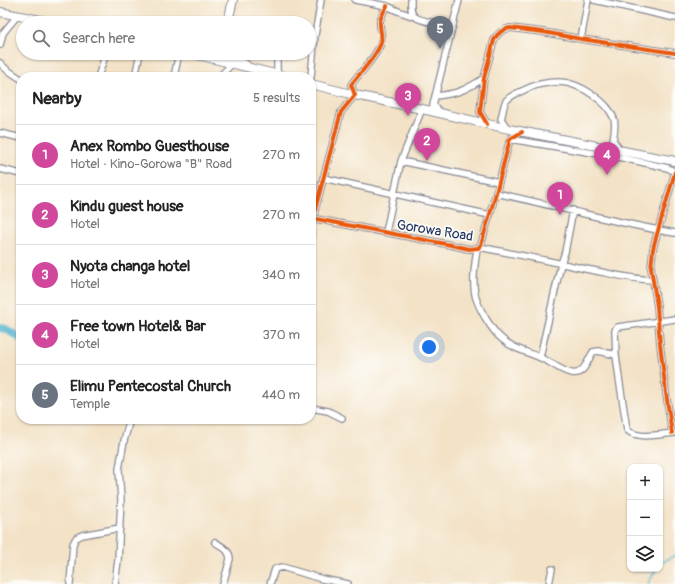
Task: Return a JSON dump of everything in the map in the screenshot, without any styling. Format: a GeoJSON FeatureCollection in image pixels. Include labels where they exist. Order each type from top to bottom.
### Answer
{"type":"FeatureCollection","features":[{"type":"Feature","properties":{"kind":"highway"},"geometry":{"type":"LineString","coordinates":[[230,16],[233,0]]}},
{"type":"Feature","properties":{"kind":"highway"},"geometry":{"type":"LineString","coordinates":[[0,12],[23,16]]}},
{"type":"Feature","properties":{"kind":"highway"},"geometry":{"type":"LineString","coordinates":[[218,60],[250,67],[264,72]]}},
{"type":"Feature","properties":{"kind":"highway"},"geometry":{"type":"LineString","coordinates":[[238,60],[250,67]]}},
{"type":"Feature","properties":{"kind":"highway"},"geometry":{"type":"LineString","coordinates":[[316,85],[622,154],[633,153],[675,161]]}},
{"type":"Feature","properties":{"kind":"street"},"geometry":{"type":"LineString","coordinates":[[316,19],[321,0]]}},
{"type":"Feature","properties":{"kind":"street"},"geometry":{"type":"LineString","coordinates":[[355,0],[386,6],[431,22],[453,26]]}},
{"type":"Feature","properties":{"kind":"street"},"geometry":{"type":"LineString","coordinates":[[411,0],[411,8],[415,16]]}},
{"type":"Feature","properties":{"kind":"street"},"geometry":{"type":"LineString","coordinates":[[441,113],[433,105],[459,0]]}},
{"type":"Feature","properties":{"kind":"street"},"geometry":{"type":"LineString","coordinates":[[581,39],[588,0]]}},
{"type":"Feature","properties":{"kind":"street"},"geometry":{"type":"LineString","coordinates":[[594,0],[675,18]]}},
{"type":"Feature","properties":{"kind":"street"},"geometry":{"type":"LineString","coordinates":[[316,203],[340,112],[355,95],[351,85],[367,66],[380,44],[382,39],[380,19],[386,6]]}},
{"type":"Feature","properties":{"kind":"street"},"geometry":{"type":"LineString","coordinates":[[0,45],[3,33],[16,17]]}},
{"type":"Feature","properties":{"kind":"street"},"geometry":{"type":"LineString","coordinates":[[487,124],[480,112],[484,78],[494,40],[496,36],[504,29],[510,28],[543,32],[675,53]]}},
{"type":"Feature","properties":{"kind":"street"},"geometry":{"type":"LineString","coordinates":[[100,72],[104,60]]}},
{"type":"Feature","properties":{"kind":"street"},"geometry":{"type":"LineString","coordinates":[[136,72],[139,60]]}},
{"type":"Feature","properties":{"kind":"street"},"geometry":{"type":"LineString","coordinates":[[175,72],[178,60]]}},
{"type":"Feature","properties":{"kind":"street"},"geometry":{"type":"LineString","coordinates":[[273,72],[275,60]]}},
{"type":"Feature","properties":{"kind":"street"},"geometry":{"type":"LineString","coordinates":[[311,60],[311,72]]}},
{"type":"Feature","properties":{"kind":"street"},"geometry":{"type":"LineString","coordinates":[[0,63],[16,76]]}},
{"type":"Feature","properties":{"kind":"street"},"geometry":{"type":"LineString","coordinates":[[223,72],[230,63]]}},
{"type":"Feature","properties":{"kind":"street"},"geometry":{"type":"LineString","coordinates":[[435,96],[460,91],[474,85],[484,78]]}},
{"type":"Feature","properties":{"kind":"street"},"geometry":{"type":"LineString","coordinates":[[509,129],[501,119],[506,102],[511,97],[528,88],[545,83],[561,82],[580,88],[601,102],[608,109],[615,124],[613,140],[622,154]]}},
{"type":"Feature","properties":{"kind":"street"},"geometry":{"type":"LineString","coordinates":[[386,232],[401,161],[422,109]]}},
{"type":"Feature","properties":{"kind":"street"},"geometry":{"type":"LineString","coordinates":[[510,139],[522,132]]}},
{"type":"Feature","properties":{"kind":"street"},"geometry":{"type":"LineString","coordinates":[[0,133],[16,137]]}},
{"type":"Feature","properties":{"kind":"street"},"geometry":{"type":"LineString","coordinates":[[510,139],[622,154],[668,168],[675,172],[653,249],[651,268],[657,306],[658,321],[666,393],[673,433],[632,434],[627,430],[623,406],[616,354],[616,328],[635,324],[658,321],[675,319]]}},
{"type":"Feature","properties":{"kind":"street","name":"Gorowa Road"},"geometry":{"type":"LineString","coordinates":[[316,219],[451,246],[469,249],[478,248],[481,245],[490,215],[510,139]]}},
{"type":"Feature","properties":{"kind":"street"},"geometry":{"type":"LineString","coordinates":[[401,161],[499,182]]}},
{"type":"Feature","properties":{"kind":"street"},"geometry":{"type":"LineString","coordinates":[[0,169],[16,173]]}},
{"type":"Feature","properties":{"kind":"street"},"geometry":{"type":"LineString","coordinates":[[323,178],[490,215]]}},
{"type":"Feature","properties":{"kind":"street"},"geometry":{"type":"LineString","coordinates":[[496,193],[675,233]]}},
{"type":"Feature","properties":{"kind":"street"},"geometry":{"type":"LineString","coordinates":[[540,357],[565,252],[573,210]]}},
{"type":"Feature","properties":{"kind":"street"},"geometry":{"type":"LineString","coordinates":[[616,354],[593,352],[582,371],[572,374],[540,357],[518,350],[502,340],[480,308],[476,299],[474,281],[478,248],[625,277],[652,280]]}},
{"type":"Feature","properties":{"kind":"street"},"geometry":{"type":"LineString","coordinates":[[316,409],[328,411],[342,418]]}},
{"type":"Feature","properties":{"kind":"street"},"geometry":{"type":"LineString","coordinates":[[115,584],[118,560],[121,500],[119,469],[129,424]]}},
{"type":"Feature","properties":{"kind":"street"},"geometry":{"type":"LineString","coordinates":[[70,584],[73,544],[76,538],[82,535],[120,528]]}},
{"type":"Feature","properties":{"kind":"street"},"geometry":{"type":"LineString","coordinates":[[215,542],[225,549],[230,555],[223,584]]}},
{"type":"Feature","properties":{"kind":"street"},"geometry":{"type":"LineString","coordinates":[[270,584],[275,569],[282,567],[322,579],[348,584]]}},
{"type":"Feature","properties":{"kind":"street"},"geometry":{"type":"LineString","coordinates":[[549,584],[552,569]]}},
{"type":"Feature","properties":{"kind":"waterway"},"geometry":{"type":"LineString","coordinates":[[0,328],[6,329],[16,336]]}},
{"type":"Feature","properties":{"kind":"waterway"},"geometry":{"type":"LineString","coordinates":[[663,562],[675,555]]}},
{"type":"Feature","properties":{"kind":"waterway"},"geometry":{"type":"LineString","coordinates":[[648,584],[654,572]]}},
{"type":"Feature","properties":{"kind":"cycle path"},"geometry":{"type":"LineString","coordinates":[[316,206],[341,112],[355,95],[351,85],[372,60],[381,43],[382,38],[380,21],[387,6]]}},
{"type":"Feature","properties":{"kind":"cycle path"},"geometry":{"type":"LineString","coordinates":[[487,124],[480,112],[484,78],[494,40],[505,29],[510,28],[543,32],[675,53]]}},
{"type":"Feature","properties":{"kind":"cycle path"},"geometry":{"type":"LineString","coordinates":[[316,219],[469,249],[478,248],[481,245],[510,139],[522,132]]}},
{"type":"Feature","properties":{"kind":"cycle path"},"geometry":{"type":"LineString","coordinates":[[672,433],[651,268],[653,249],[675,172]]}},
{"type":"Feature","properties":{"kind":"place","name":"Elimu Pentecostal Church"},"geometry":{"type":"Point","coordinates":[440,49]}},
{"type":"Feature","properties":{"kind":"place","name":"Nyota changa hotel"},"geometry":{"type":"Point","coordinates":[408,116]}},
{"type":"Feature","properties":{"kind":"place","name":"Kindu guest house"},"geometry":{"type":"Point","coordinates":[427,161]}},
{"type":"Feature","properties":{"kind":"place","name":"Free town Hotel& Bar"},"geometry":{"type":"Point","coordinates":[607,175]}},
{"type":"Feature","properties":{"kind":"place","name":"Anex Rombo Guesthouse"},"geometry":{"type":"Point","coordinates":[560,215]}}]}
